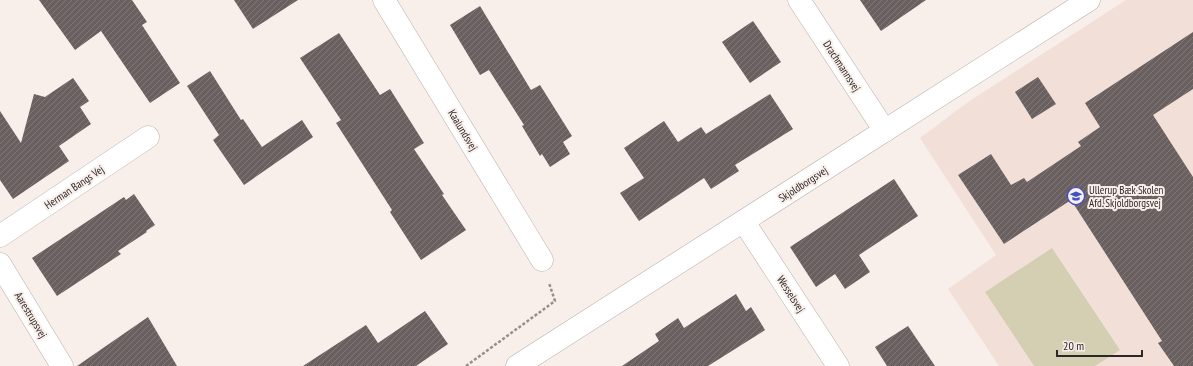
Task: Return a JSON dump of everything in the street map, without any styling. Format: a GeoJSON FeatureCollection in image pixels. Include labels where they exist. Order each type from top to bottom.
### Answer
{"type":"FeatureCollection","features":[{"type":"Feature","properties":{"kind":"street","name":"Kaalundsvej"},"geometry":{"type":"LineString","coordinates":[[384,0],[542,260]]}},
{"type":"Feature","properties":{"kind":"street","name":"Drachmannsvej"},"geometry":{"type":"LineString","coordinates":[[799,0],[885,131]]}},
{"type":"Feature","properties":{"kind":"street","name":"Skjoldborgsvej"},"geometry":{"type":"LineString","coordinates":[[517,366],[1089,0]]}},
{"type":"Feature","properties":{"kind":"street","name":"Herman Bangs Vej"},"geometry":{"type":"LineString","coordinates":[[0,236],[148,137]]}},
{"type":"Feature","properties":{"kind":"street","name":"Wesselsvej"},"geometry":{"type":"LineString","coordinates":[[744,222],[838,366]]}},
{"type":"Feature","properties":{"kind":"street","name":"Aarestrupsvej"},"geometry":{"type":"LineString","coordinates":[[0,264],[62,366]]}},
{"type":"Feature","properties":{"kind":"path"},"geometry":{"type":"LineString","coordinates":[[466,366],[555,301]]}},
{"type":"Feature","properties":{"kind":"shaded area","name":"Ullerup Bæk Skolen Afd. Skjoldborgsvej"},"geometry":{"type":"Polygon","coordinates":[[[1126,0],[1193,0],[1193,366],[999,366],[948,289],[996,255],[920,138],[968,102],[1126,0]]]}},
{"type":"Feature","properties":{"kind":"shaded area"},"geometry":{"type":"Polygon","coordinates":[[[1052,248],[1120,350],[1095,366],[1034,366],[985,292],[1052,248]]]}},
{"type":"Feature","properties":{"kind":"building"},"geometry":{"type":"Polygon","coordinates":[[[39,0],[132,0],[147,22],[142,25],[180,83],[150,103],[101,31],[75,50],[39,0]]]}},
{"type":"Feature","properties":{"kind":"building"},"geometry":{"type":"Polygon","coordinates":[[[234,0],[298,0],[253,29],[234,0]]]}},
{"type":"Feature","properties":{"kind":"building"},"geometry":{"type":"Polygon","coordinates":[[[860,0],[926,0],[881,31],[860,0]]]}},
{"type":"Feature","properties":{"kind":"building"},"geometry":{"type":"Polygon","coordinates":[[[480,6],[531,90],[540,85],[572,136],[563,142],[570,154],[550,167],[542,154],[540,156],[522,126],[524,125],[489,70],[480,75],[450,25],[480,6]]]}},
{"type":"Feature","properties":{"kind":"building"},"geometry":{"type":"Polygon","coordinates":[[[753,21],[781,62],[750,83],[722,42],[753,21]]]}},
{"type":"Feature","properties":{"kind":"building"},"geometry":{"type":"Polygon","coordinates":[[[1193,32],[1193,89],[1153,115],[1193,177],[1193,366],[1174,366],[1158,343],[1162,341],[1071,200],[1004,244],[958,175],[991,154],[1011,185],[1024,178],[1027,182],[1081,146],[1078,142],[1100,127],[1085,103],[1193,32]]]}},
{"type":"Feature","properties":{"kind":"building"},"geometry":{"type":"Polygon","coordinates":[[[339,33],[380,95],[390,89],[424,143],[414,149],[444,194],[442,195],[466,230],[421,260],[390,212],[392,210],[336,123],[341,120],[300,58],[339,33]]]}},
{"type":"Feature","properties":{"kind":"building"},"geometry":{"type":"Polygon","coordinates":[[[210,71],[241,120],[243,119],[262,147],[302,120],[313,137],[244,185],[213,140],[219,135],[187,86],[210,71]]]}},
{"type":"Feature","properties":{"kind":"building"},"geometry":{"type":"Polygon","coordinates":[[[1038,77],[1056,104],[1032,119],[1015,92],[1038,77]]]}},
{"type":"Feature","properties":{"kind":"building"},"geometry":{"type":"Polygon","coordinates":[[[73,78],[89,101],[80,107],[91,124],[59,146],[69,161],[13,199],[0,180],[0,111],[21,143],[34,94],[45,97],[73,78]]]}},
{"type":"Feature","properties":{"kind":"building"},"geometry":{"type":"Polygon","coordinates":[[[770,94],[793,129],[735,165],[739,171],[711,189],[704,178],[639,221],[620,193],[644,178],[624,148],[664,121],[678,142],[701,127],[706,134],[770,94]]]}},
{"type":"Feature","properties":{"kind":"building"},"geometry":{"type":"Polygon","coordinates":[[[894,179],[918,216],[859,255],[870,272],[845,289],[835,274],[816,287],[790,247],[894,179]]]}},
{"type":"Feature","properties":{"kind":"building"},"geometry":{"type":"Polygon","coordinates":[[[134,194],[155,225],[118,251],[121,254],[57,296],[32,258],[124,197],[126,200],[134,194]]]}},
{"type":"Feature","properties":{"kind":"building"},"geometry":{"type":"Polygon","coordinates":[[[736,294],[746,311],[751,307],[765,330],[708,366],[622,366],[659,341],[655,334],[678,318],[684,328],[736,294]]]}},
{"type":"Feature","properties":{"kind":"building"},"geometry":{"type":"Polygon","coordinates":[[[425,311],[448,344],[416,366],[303,366],[366,325],[378,343],[425,311]]]}},
{"type":"Feature","properties":{"kind":"building"},"geometry":{"type":"Polygon","coordinates":[[[148,317],[177,366],[77,366],[148,317]]]}},
{"type":"Feature","properties":{"kind":"building"},"geometry":{"type":"Polygon","coordinates":[[[908,326],[935,366],[887,366],[875,347],[908,326]]]}},
{"type":"Feature","properties":{"kind":"place","name":"Ullerup Bæk Skolen Afd. Skjoldborgsvej"},"geometry":{"type":"Point","coordinates":[1076,196]}}]}
